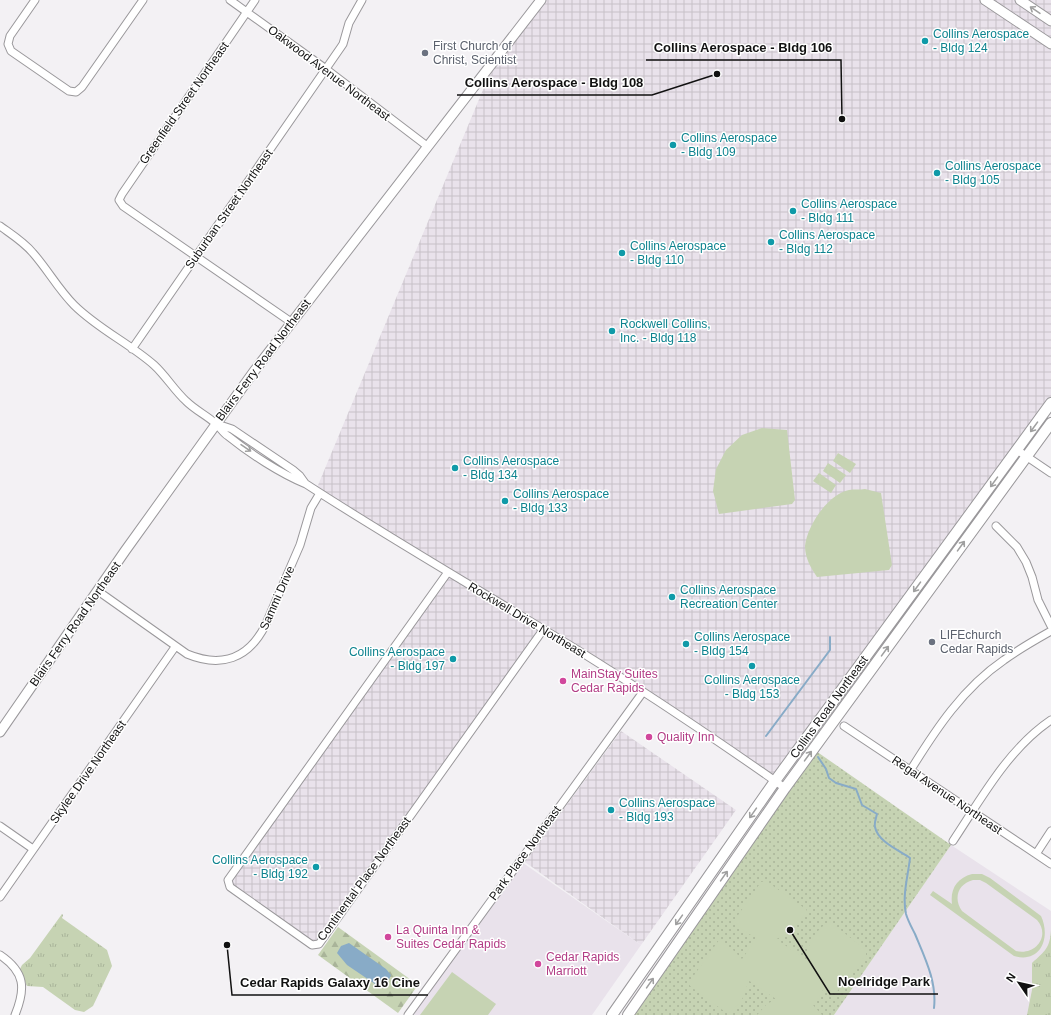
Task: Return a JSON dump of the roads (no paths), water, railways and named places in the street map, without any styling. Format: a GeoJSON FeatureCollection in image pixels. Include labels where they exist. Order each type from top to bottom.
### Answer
{"type":"FeatureCollection","features":[{"type":"Feature","properties":{"kind":"highway","name":"Collins Road Northeast"},"geometry":{"type":"LineString","coordinates":[[612,1015],[775,781],[1051,403]]}},
{"type":"Feature","properties":{"kind":"highway","name":"Collins Road Northeast"},"geometry":{"type":"LineString","coordinates":[[628,1015],[785,788],[1051,423]]}},
{"type":"Feature","properties":{"kind":"main road","name":"Blairs Ferry Road Northeast"},"geometry":{"type":"LineString","coordinates":[[0,732],[216,423],[291,322],[541,0]]}},
{"type":"Feature","properties":{"kind":"main road"},"geometry":{"type":"LineString","coordinates":[[985,0],[1051,44]]}},
{"type":"Feature","properties":{"kind":"main road"},"geometry":{"type":"LineString","coordinates":[[1020,0],[1051,21]]}},
{"type":"Feature","properties":{"kind":"street"},"geometry":{"type":"LineString","coordinates":[[34,0],[10,36],[8,44],[11,51],[69,91],[76,92],[82,87],[143,0]]}},
{"type":"Feature","properties":{"kind":"street","name":"Oakwood Avenue Northeast"},"geometry":{"type":"LineString","coordinates":[[230,0],[326,69],[427,146]]}},
{"type":"Feature","properties":{"kind":"street","name":"Greenfield Street Northeast"},"geometry":{"type":"LineString","coordinates":[[196,257],[123,206],[119,200],[255,0]]}},
{"type":"Feature","properties":{"kind":"street","name":"Suburban Street Northeast"},"geometry":{"type":"LineString","coordinates":[[132,349],[343,44],[349,23],[362,0]]}},
{"type":"Feature","properties":{"kind":"street","name":"Rockwell Drive Northeast"},"geometry":{"type":"LineString","coordinates":[[0,226],[20,240],[32,251],[59,289],[75,306],[153,364],[187,402],[216,423],[232,429],[287,466],[300,476],[306,484],[320,493],[643,692],[785,788]]}},
{"type":"Feature","properties":{"kind":"street"},"geometry":{"type":"LineString","coordinates":[[196,257],[291,322]]}},
{"type":"Feature","properties":{"kind":"street"},"geometry":{"type":"LineString","coordinates":[[1017,450],[1051,473]]}},
{"type":"Feature","properties":{"kind":"street","name":"Sammi Drive"},"geometry":{"type":"LineString","coordinates":[[98,591],[175,647],[187,654],[199,659],[212,661],[225,660],[237,656],[249,648],[259,638],[266,626],[300,545],[310,508],[320,493]]}},
{"type":"Feature","properties":{"kind":"street"},"geometry":{"type":"LineString","coordinates":[[996,526],[1017,547],[1026,562],[1032,577],[1038,600],[1051,626]]}},
{"type":"Feature","properties":{"kind":"street","name":"Continental Place Northeast"},"geometry":{"type":"LineString","coordinates":[[448,572],[228,880],[230,887],[312,945],[319,944],[543,630]]}},
{"type":"Feature","properties":{"kind":"street"},"geometry":{"type":"LineString","coordinates":[[910,771],[934,732],[948,713],[982,677],[1004,659],[1051,631]]}},
{"type":"Feature","properties":{"kind":"street","name":"Skylee Drive Northeast"},"geometry":{"type":"LineString","coordinates":[[0,897],[175,647]]}},
{"type":"Feature","properties":{"kind":"street","name":"Park Place Northeast"},"geometry":{"type":"LineString","coordinates":[[408,1015],[643,692]]}},
{"type":"Feature","properties":{"kind":"street"},"geometry":{"type":"LineString","coordinates":[[952,841],[1011,756],[1036,731],[1051,720]]}},
{"type":"Feature","properties":{"kind":"street","name":"Regal Avenue Northeast"},"geometry":{"type":"LineString","coordinates":[[844,726],[1051,864]]}},
{"type":"Feature","properties":{"kind":"street"},"geometry":{"type":"LineString","coordinates":[[0,826],[33,849]]}},
{"type":"Feature","properties":{"kind":"street"},"geometry":{"type":"LineString","coordinates":[[1036,854],[1051,831]]}},
{"type":"Feature","properties":{"kind":"street"},"geometry":{"type":"LineString","coordinates":[[0,955],[14,965],[21,979],[22,996],[15,1015]]}},
{"type":"Feature","properties":{"kind":"water"},"geometry":{"type":"Polygon","coordinates":[[[349,943],[386,969],[391,975],[387,984],[381,988],[347,965],[337,953],[341,946],[349,943]]]}},
{"type":"Feature","properties":{"kind":"waterway"},"geometry":{"type":"LineString","coordinates":[[766,736],[830,650],[830,637]]}},
{"type":"Feature","properties":{"kind":"waterway"},"geometry":{"type":"LineString","coordinates":[[818,757],[826,769],[829,778],[836,783],[856,789],[862,805],[877,814],[875,825],[880,837],[910,858],[905,893],[906,914],[923,952],[932,979],[934,989],[934,1008]]}},
{"type":"Feature","properties":{"kind":"place","name":"Collins Aerospace - Bldg 124"},"geometry":{"type":"Point","coordinates":[925,41]}},
{"type":"Feature","properties":{"kind":"place","name":"First Church of Christ, Scientist"},"geometry":{"type":"Point","coordinates":[425,53]}},
{"type":"Feature","properties":{"kind":"place","name":"Collins Aerospace - Bldg 108"},"geometry":{"type":"Point","coordinates":[717,74]}},
{"type":"Feature","properties":{"kind":"place","name":"Collins Aerospace - Bldg 106"},"geometry":{"type":"Point","coordinates":[842,119]}},
{"type":"Feature","properties":{"kind":"place","name":"Collins Aerospace - Bldg 109"},"geometry":{"type":"Point","coordinates":[673,145]}},
{"type":"Feature","properties":{"kind":"place","name":"Collins Aerospace - Bldg 105"},"geometry":{"type":"Point","coordinates":[937,173]}},
{"type":"Feature","properties":{"kind":"place","name":"Collins Aerospace - Bldg 111"},"geometry":{"type":"Point","coordinates":[793,211]}},
{"type":"Feature","properties":{"kind":"place","name":"Collins Aerospace - Bldg 112"},"geometry":{"type":"Point","coordinates":[771,242]}},
{"type":"Feature","properties":{"kind":"place","name":"Collins Aerospace - Bldg 110"},"geometry":{"type":"Point","coordinates":[622,253]}},
{"type":"Feature","properties":{"kind":"place","name":"Rockwell Collins, Inc. - Bldg 118"},"geometry":{"type":"Point","coordinates":[612,331]}},
{"type":"Feature","properties":{"kind":"place","name":"Collins Aerospace - Bldg 134"},"geometry":{"type":"Point","coordinates":[455,468]}},
{"type":"Feature","properties":{"kind":"place","name":"Collins Aerospace - Bldg 133"},"geometry":{"type":"Point","coordinates":[505,501]}},
{"type":"Feature","properties":{"kind":"place","name":"Collins Aerospace Recreation Center"},"geometry":{"type":"Point","coordinates":[672,597]}},
{"type":"Feature","properties":{"kind":"place","name":"LIFEchurch Cedar Rapids"},"geometry":{"type":"Point","coordinates":[932,642]}},
{"type":"Feature","properties":{"kind":"place","name":"Collins Aerospace - Bldg 154"},"geometry":{"type":"Point","coordinates":[686,644]}},
{"type":"Feature","properties":{"kind":"place","name":"Collins Aerospace - Bldg 197"},"geometry":{"type":"Point","coordinates":[453,659]}},
{"type":"Feature","properties":{"kind":"place","name":"Collins Aerospace - Bldg 153"},"geometry":{"type":"Point","coordinates":[752,666]}},
{"type":"Feature","properties":{"kind":"place","name":"MainStay Suites Cedar Rapids"},"geometry":{"type":"Point","coordinates":[563,681]}},
{"type":"Feature","properties":{"kind":"place","name":"Quality Inn"},"geometry":{"type":"Point","coordinates":[649,737]}},
{"type":"Feature","properties":{"kind":"place","name":"Collins Aerospace - Bldg 193"},"geometry":{"type":"Point","coordinates":[611,810]}},
{"type":"Feature","properties":{"kind":"place","name":"Collins Aerospace - Bldg 192"},"geometry":{"type":"Point","coordinates":[316,867]}},
{"type":"Feature","properties":{"kind":"place","name":"Noelridge Park"},"geometry":{"type":"Point","coordinates":[790,930]}},
{"type":"Feature","properties":{"kind":"place","name":"La Quinta Inn & Suites Cedar Rapids"},"geometry":{"type":"Point","coordinates":[388,937]}},
{"type":"Feature","properties":{"kind":"place","name":"Cedar Rapids Galaxy 16 Cine"},"geometry":{"type":"Point","coordinates":[227,945]}},
{"type":"Feature","properties":{"kind":"place","name":"Cedar Rapids Marriott"},"geometry":{"type":"Point","coordinates":[538,964]}}]}
